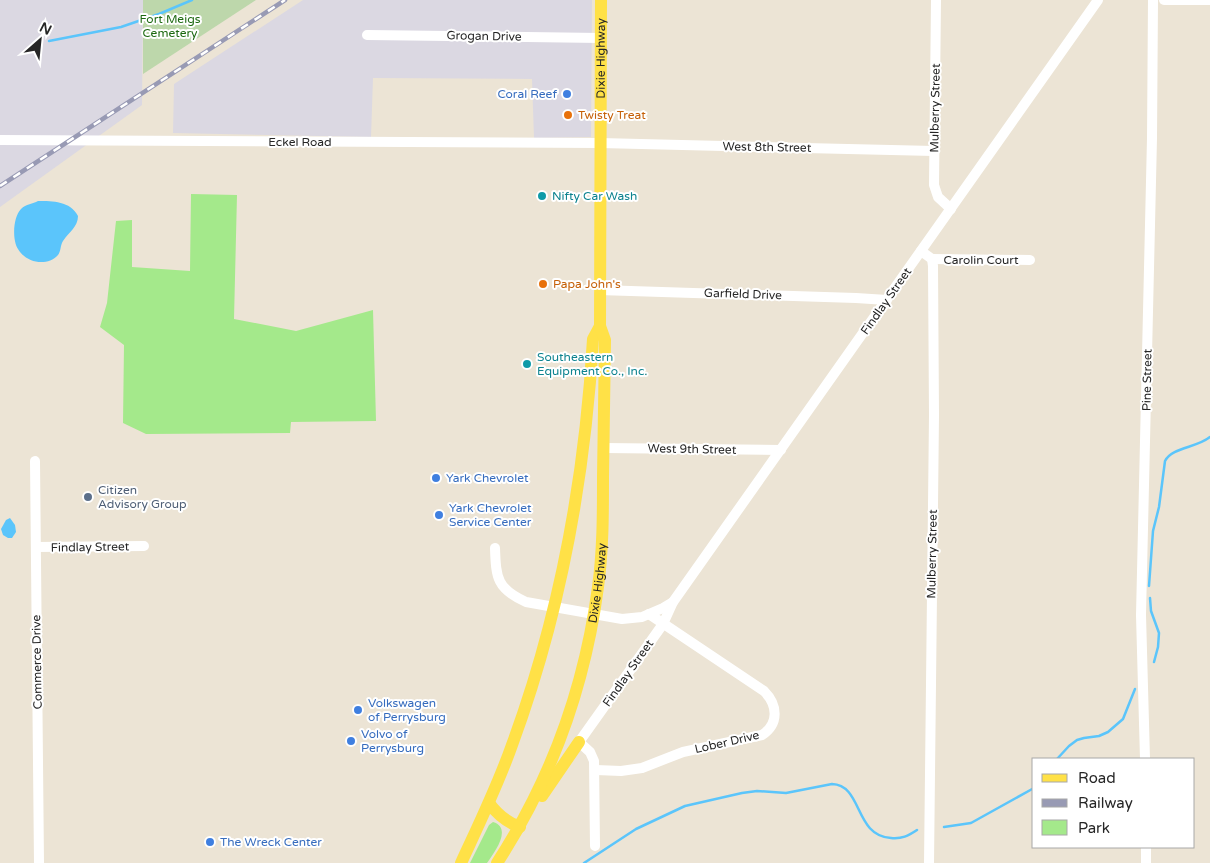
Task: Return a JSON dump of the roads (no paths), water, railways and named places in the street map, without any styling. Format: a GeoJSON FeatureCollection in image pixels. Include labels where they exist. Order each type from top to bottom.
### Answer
{"type":"FeatureCollection","features":[{"type":"Feature","properties":{"kind":"main road","name":"Dixie Highway"},"geometry":{"type":"LineString","coordinates":[[497,863],[520,827],[553,758],[584,662],[594,614],[601,553],[604,448],[605,340],[600,326],[599,290],[601,0]]}},
{"type":"Feature","properties":{"kind":"main road","name":"Dixie Highway"},"geometry":{"type":"LineString","coordinates":[[461,863],[512,747],[555,608],[574,515],[587,426],[593,339],[600,326]]}},
{"type":"Feature","properties":{"kind":"main road"},"geometry":{"type":"LineString","coordinates":[[489,802],[497,814],[520,827],[579,742]]}},
{"type":"Feature","properties":{"kind":"street","name":"Mulberry Street"},"geometry":{"type":"LineString","coordinates":[[936,0],[935,191],[938,197],[951,209]]}},
{"type":"Feature","properties":{"kind":"street","name":"Findlay Street"},"geometry":{"type":"LineString","coordinates":[[579,742],[663,624],[673,602],[1098,0]]}},
{"type":"Feature","properties":{"kind":"street","name":"Pine Street"},"geometry":{"type":"LineString","coordinates":[[1145,758],[1141,615],[1154,0]]}},
{"type":"Feature","properties":{"kind":"street"},"geometry":{"type":"LineString","coordinates":[[1164,0],[1210,0]]}},
{"type":"Feature","properties":{"kind":"street","name":"Grogan Drive"},"geometry":{"type":"LineString","coordinates":[[367,34],[601,38]]}},
{"type":"Feature","properties":{"kind":"street","name":"Eckel Road"},"geometry":{"type":"LineString","coordinates":[[0,140],[600,143]]}},
{"type":"Feature","properties":{"kind":"street","name":"West 8th Street"},"geometry":{"type":"LineString","coordinates":[[600,143],[934,151]]}},
{"type":"Feature","properties":{"kind":"street"},"geometry":{"type":"LineString","coordinates":[[921,251],[932,259]]}},
{"type":"Feature","properties":{"kind":"street","name":"Mulberry Street"},"geometry":{"type":"LineString","coordinates":[[928,863],[934,415],[932,259]]}},
{"type":"Feature","properties":{"kind":"street","name":"Carolin Court"},"geometry":{"type":"LineString","coordinates":[[932,259],[1030,260]]}},
{"type":"Feature","properties":{"kind":"street","name":"Garfield Drive"},"geometry":{"type":"LineString","coordinates":[[599,290],[887,300]]}},
{"type":"Feature","properties":{"kind":"street","name":"West 9th Street"},"geometry":{"type":"LineString","coordinates":[[604,448],[781,450]]}},
{"type":"Feature","properties":{"kind":"street","name":"Commerce Drive"},"geometry":{"type":"LineString","coordinates":[[35,461],[39,863]]}},
{"type":"Feature","properties":{"kind":"street","name":"Findlay Street"},"geometry":{"type":"LineString","coordinates":[[36,547],[144,546]]}},
{"type":"Feature","properties":{"kind":"street","name":"Findlay Street"},"geometry":{"type":"LineString","coordinates":[[494,548],[498,581],[515,597],[526,602],[622,619],[642,617],[673,602]]}},
{"type":"Feature","properties":{"kind":"street","name":"Lober Drive"},"geometry":{"type":"LineString","coordinates":[[596,770],[621,771],[642,768],[683,752],[762,735],[773,723],[776,712],[770,696],[649,614]]}},
{"type":"Feature","properties":{"kind":"street"},"geometry":{"type":"LineString","coordinates":[[579,742],[592,756],[596,770],[595,846]]}},
{"type":"Feature","properties":{"kind":"street"},"geometry":{"type":"LineString","coordinates":[[1146,848],[1146,863]]}},
{"type":"Feature","properties":{"kind":"water"},"geometry":{"type":"Polygon","coordinates":[[[38,201],[61,203],[70,207],[78,216],[73,229],[63,241],[58,255],[53,259],[43,262],[26,258],[16,245],[14,234],[18,213],[25,206],[38,201]]]}},
{"type":"Feature","properties":{"kind":"water"},"geometry":{"type":"Polygon","coordinates":[[[10,518],[15,525],[16,532],[12,538],[8,538],[3,535],[1,529],[6,520],[10,518]]]}},
{"type":"Feature","properties":{"kind":"waterway"},"geometry":{"type":"LineString","coordinates":[[49,41],[121,27],[192,0]]}},
{"type":"Feature","properties":{"kind":"waterway"},"geometry":{"type":"LineString","coordinates":[[1149,586],[1153,531],[1159,507],[1165,461],[1173,453],[1205,441],[1210,437]]}},
{"type":"Feature","properties":{"kind":"waterway"},"geometry":{"type":"LineString","coordinates":[[1150,598],[1151,611],[1159,633],[1154,662]]}},
{"type":"Feature","properties":{"kind":"waterway"},"geometry":{"type":"LineString","coordinates":[[1058,758],[1077,740],[1099,736],[1108,732],[1123,719],[1135,689]]}},
{"type":"Feature","properties":{"kind":"waterway"},"geometry":{"type":"LineString","coordinates":[[584,863],[636,829],[685,806],[757,791],[786,793],[832,784],[842,787],[849,793],[864,820],[879,835],[898,838],[917,830]]}},
{"type":"Feature","properties":{"kind":"waterway"},"geometry":{"type":"LineString","coordinates":[[944,827],[971,823],[1032,789]]}},
{"type":"Feature","properties":{"kind":"railway"},"geometry":{"type":"LineString","coordinates":[[0,186],[285,0]]}},
{"type":"Feature","properties":{"kind":"place","name":"Coral Reef"},"geometry":{"type":"Point","coordinates":[567,94]}},
{"type":"Feature","properties":{"kind":"place","name":"Twisty Treat"},"geometry":{"type":"Point","coordinates":[568,115]}},
{"type":"Feature","properties":{"kind":"place","name":"Nifty Car Wash"},"geometry":{"type":"Point","coordinates":[542,196]}},
{"type":"Feature","properties":{"kind":"place","name":"Papa John's"},"geometry":{"type":"Point","coordinates":[543,284]}},
{"type":"Feature","properties":{"kind":"place","name":"Southeastern Equipment Co., Inc."},"geometry":{"type":"Point","coordinates":[527,364]}},
{"type":"Feature","properties":{"kind":"place","name":"Yark Chevrolet"},"geometry":{"type":"Point","coordinates":[436,478]}},
{"type":"Feature","properties":{"kind":"place","name":"Citizen Advisory Group"},"geometry":{"type":"Point","coordinates":[88,497]}},
{"type":"Feature","properties":{"kind":"place","name":"Yark Chevrolet Service Center"},"geometry":{"type":"Point","coordinates":[439,515]}},
{"type":"Feature","properties":{"kind":"place","name":"Volkswagen of Perrysburg"},"geometry":{"type":"Point","coordinates":[358,710]}},
{"type":"Feature","properties":{"kind":"place","name":"Volvo of Perrysburg"},"geometry":{"type":"Point","coordinates":[351,741]}},
{"type":"Feature","properties":{"kind":"place","name":"The Wreck Center"},"geometry":{"type":"Point","coordinates":[210,842]}},
{"type":"Feature","properties":{"kind":"park label","name":"Fort Meigs Cemetery"},"geometry":{"type":"Point","coordinates":[170,26]}}]}
